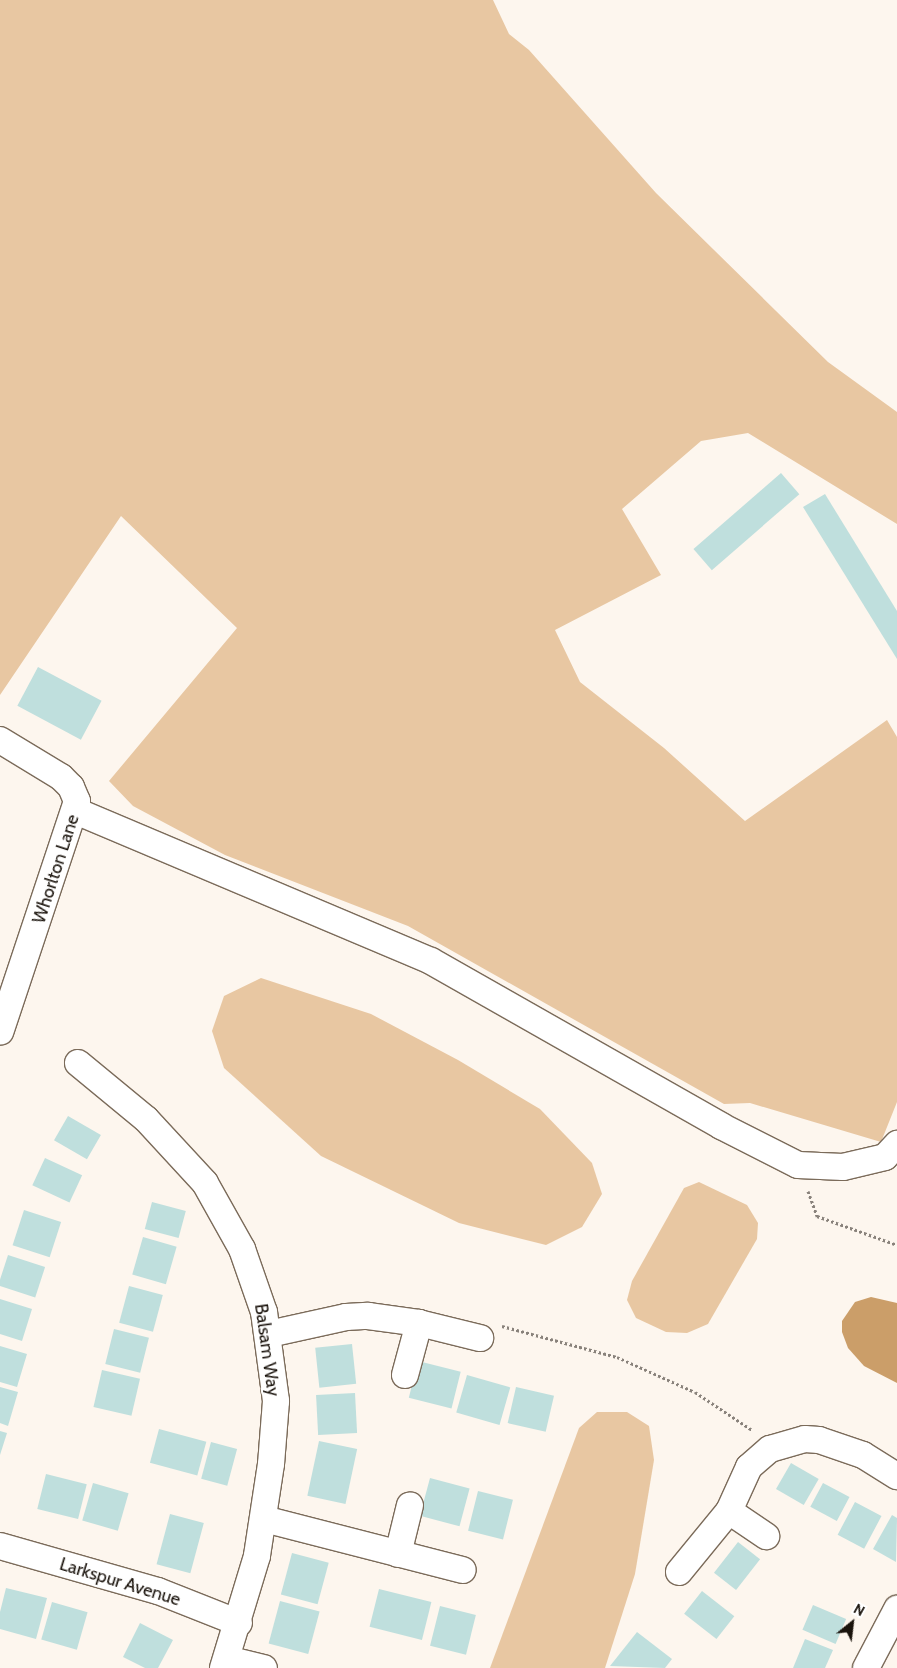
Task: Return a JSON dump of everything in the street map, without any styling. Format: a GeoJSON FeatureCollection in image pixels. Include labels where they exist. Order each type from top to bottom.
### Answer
{"type":"FeatureCollection","features":[{"type":"Feature","properties":{"kind":"street","name":"Whorlton Lane"},"geometry":{"type":"LineString","coordinates":[[0,740],[40,761],[66,781],[75,794],[76,811],[0,1032]]}},
{"type":"Feature","properties":{"kind":"street"},"geometry":{"type":"LineString","coordinates":[[76,811],[431,961],[721,1126],[798,1165],[843,1167],[884,1157],[897,1144]]}},
{"type":"Feature","properties":{"kind":"street","name":"Balsam Way"},"geometry":{"type":"LineString","coordinates":[[78,1063],[146,1119],[205,1183],[242,1249],[257,1289],[269,1334],[274,1382],[275,1432],[264,1519],[239,1623],[225,1664]]}},
{"type":"Feature","properties":{"kind":"street"},"geometry":{"type":"LineString","coordinates":[[269,1334],[346,1317],[368,1316],[419,1323],[480,1338]]}},
{"type":"Feature","properties":{"kind":"street"},"geometry":{"type":"LineString","coordinates":[[405,1375],[419,1323]]}},
{"type":"Feature","properties":{"kind":"street"},"geometry":{"type":"LineString","coordinates":[[679,1572],[729,1511],[749,1467],[770,1449],[805,1439],[819,1440],[863,1455],[897,1476]]}},
{"type":"Feature","properties":{"kind":"street"},"geometry":{"type":"LineString","coordinates":[[398,1554],[410,1505]]}},
{"type":"Feature","properties":{"kind":"street"},"geometry":{"type":"LineString","coordinates":[[729,1511],[766,1536]]}},
{"type":"Feature","properties":{"kind":"street"},"geometry":{"type":"LineString","coordinates":[[264,1519],[463,1570]]}},
{"type":"Feature","properties":{"kind":"street","name":"Larkspur Avenue"},"geometry":{"type":"LineString","coordinates":[[0,1546],[158,1591],[239,1623]]}},
{"type":"Feature","properties":{"kind":"street"},"geometry":{"type":"LineString","coordinates":[[866,1668],[897,1608]]}},
{"type":"Feature","properties":{"kind":"street"},"geometry":{"type":"LineString","coordinates":[[225,1664],[264,1668]]}},
{"type":"Feature","properties":{"kind":"path"},"geometry":{"type":"LineString","coordinates":[[798,1165],[817,1216],[897,1245]]}},
{"type":"Feature","properties":{"kind":"path"},"geometry":{"type":"LineString","coordinates":[[480,1338],[500,1326],[617,1357],[718,1404],[751,1429],[770,1449]]}},
{"type":"Feature","properties":{"kind":"shaded area"},"geometry":{"type":"Polygon","coordinates":[[[0,0],[493,0],[509,34],[529,50],[656,193],[828,362],[897,412],[897,524],[748,433],[701,441],[622,509],[661,575],[555,630],[580,682],[664,748],[745,821],[887,720],[897,737],[897,1102],[881,1142],[750,1103],[724,1104],[408,926],[225,855],[133,806],[109,781],[237,628],[121,516],[0,695],[0,0]]]}},
{"type":"Feature","properties":{"kind":"shaded area"},"geometry":{"type":"Polygon","coordinates":[[[261,978],[371,1014],[458,1060],[540,1109],[592,1163],[602,1194],[582,1227],[546,1245],[459,1223],[321,1156],[224,1068],[212,1031],[224,996],[261,978]]]}},
{"type":"Feature","properties":{"kind":"shaded area"},"geometry":{"type":"Polygon","coordinates":[[[699,1182],[747,1205],[758,1223],[757,1239],[708,1324],[687,1333],[666,1332],[636,1318],[627,1300],[632,1281],[684,1188],[699,1182]]]}},
{"type":"Feature","properties":{"kind":"shaded area"},"geometry":{"type":"Polygon","coordinates":[[[871,1297],[897,1303],[897,1383],[864,1366],[848,1348],[842,1332],[842,1321],[855,1302],[871,1297]]]}},
{"type":"Feature","properties":{"kind":"shaded area"},"geometry":{"type":"Polygon","coordinates":[[[597,1412],[627,1412],[649,1426],[654,1460],[635,1574],[605,1668],[490,1668],[579,1428],[597,1412]]]}},
{"type":"Feature","properties":{"kind":"building"},"geometry":{"type":"Polygon","coordinates":[[[781,473],[799,494],[712,570],[693,549],[781,473]]]}},
{"type":"Feature","properties":{"kind":"building"},"geometry":{"type":"Polygon","coordinates":[[[825,494],[897,611],[897,659],[803,507],[825,494]]]}},
{"type":"Feature","properties":{"kind":"building"},"geometry":{"type":"Polygon","coordinates":[[[38,667],[102,701],[81,740],[17,706],[38,667]]]}},
{"type":"Feature","properties":{"kind":"building"},"geometry":{"type":"Polygon","coordinates":[[[68,1116],[101,1135],[87,1159],[54,1140],[68,1116]]]}},
{"type":"Feature","properties":{"kind":"building"},"geometry":{"type":"Polygon","coordinates":[[[45,1158],[82,1175],[69,1203],[32,1185],[45,1158]]]}},
{"type":"Feature","properties":{"kind":"building"},"geometry":{"type":"Polygon","coordinates":[[[152,1202],[186,1211],[179,1238],[145,1229],[152,1202]]]}},
{"type":"Feature","properties":{"kind":"building"},"geometry":{"type":"Polygon","coordinates":[[[24,1210],[61,1222],[50,1257],[13,1245],[24,1210]]]}},
{"type":"Feature","properties":{"kind":"building"},"geometry":{"type":"Polygon","coordinates":[[[143,1237],[177,1247],[166,1284],[132,1274],[143,1237]]]}},
{"type":"Feature","properties":{"kind":"building"},"geometry":{"type":"Polygon","coordinates":[[[8,1255],[45,1267],[35,1297],[0,1286],[0,1280],[8,1255]]]}},
{"type":"Feature","properties":{"kind":"building"},"geometry":{"type":"Polygon","coordinates":[[[129,1286],[163,1295],[153,1332],[119,1323],[129,1286]]]}},
{"type":"Feature","properties":{"kind":"building"},"geometry":{"type":"Polygon","coordinates":[[[0,1299],[32,1309],[22,1341],[0,1334],[0,1299]]]}},
{"type":"Feature","properties":{"kind":"building"},"geometry":{"type":"Polygon","coordinates":[[[114,1329],[149,1338],[140,1373],[105,1364],[114,1329]]]}},
{"type":"Feature","properties":{"kind":"building"},"geometry":{"type":"Polygon","coordinates":[[[352,1344],[356,1384],[319,1388],[315,1348],[352,1344]]]}},
{"type":"Feature","properties":{"kind":"building"},"geometry":{"type":"Polygon","coordinates":[[[0,1346],[27,1354],[17,1387],[0,1382],[0,1346]]]}},
{"type":"Feature","properties":{"kind":"building"},"geometry":{"type":"Polygon","coordinates":[[[418,1361],[461,1372],[451,1409],[409,1398],[418,1361]]]}},
{"type":"Feature","properties":{"kind":"building"},"geometry":{"type":"Polygon","coordinates":[[[102,1370],[140,1379],[131,1416],[93,1407],[102,1370]]]}},
{"type":"Feature","properties":{"kind":"building"},"geometry":{"type":"Polygon","coordinates":[[[467,1375],[510,1387],[500,1425],[456,1412],[467,1375]]]}},
{"type":"Feature","properties":{"kind":"building"},"geometry":{"type":"Polygon","coordinates":[[[0,1387],[18,1392],[8,1426],[0,1423],[0,1387]]]}},
{"type":"Feature","properties":{"kind":"building"},"geometry":{"type":"Polygon","coordinates":[[[516,1387],[554,1396],[546,1432],[508,1423],[516,1387]]]}},
{"type":"Feature","properties":{"kind":"building"},"geometry":{"type":"Polygon","coordinates":[[[355,1393],[357,1433],[318,1435],[316,1395],[355,1393]]]}},
{"type":"Feature","properties":{"kind":"building"},"geometry":{"type":"Polygon","coordinates":[[[159,1429],[206,1442],[197,1475],[150,1463],[159,1429]]]}},
{"type":"Feature","properties":{"kind":"building"},"geometry":{"type":"Polygon","coordinates":[[[0,1431],[7,1433],[0,1455],[0,1431]]]}},
{"type":"Feature","properties":{"kind":"building"},"geometry":{"type":"Polygon","coordinates":[[[319,1441],[357,1449],[346,1504],[307,1496],[319,1441]]]}},
{"type":"Feature","properties":{"kind":"building"},"geometry":{"type":"Polygon","coordinates":[[[211,1442],[237,1449],[227,1486],[201,1479],[211,1442]]]}},
{"type":"Feature","properties":{"kind":"building"},"geometry":{"type":"Polygon","coordinates":[[[791,1463],[819,1479],[804,1505],[776,1489],[791,1463]]]}},
{"type":"Feature","properties":{"kind":"building"},"geometry":{"type":"Polygon","coordinates":[[[46,1474],[87,1484],[78,1519],[37,1509],[46,1474]]]}},
{"type":"Feature","properties":{"kind":"building"},"geometry":{"type":"Polygon","coordinates":[[[430,1478],[470,1489],[460,1526],[420,1516],[430,1478]]]}},
{"type":"Feature","properties":{"kind":"building"},"geometry":{"type":"Polygon","coordinates":[[[93,1483],[129,1493],[118,1531],[82,1520],[93,1483]]]}},
{"type":"Feature","properties":{"kind":"building"},"geometry":{"type":"Polygon","coordinates":[[[823,1483],[849,1497],[837,1521],[810,1507],[823,1483]]]}},
{"type":"Feature","properties":{"kind":"building"},"geometry":{"type":"Polygon","coordinates":[[[478,1491],[513,1500],[503,1539],[468,1531],[478,1491]]]}},
{"type":"Feature","properties":{"kind":"building"},"geometry":{"type":"Polygon","coordinates":[[[855,1502],[881,1516],[864,1549],[838,1535],[855,1502]]]}},
{"type":"Feature","properties":{"kind":"building"},"geometry":{"type":"Polygon","coordinates":[[[170,1514],[204,1523],[190,1573],[157,1564],[170,1514]]]}},
{"type":"Feature","properties":{"kind":"building"},"geometry":{"type":"Polygon","coordinates":[[[892,1515],[897,1518],[896,1562],[873,1549],[892,1515]]]}},
{"type":"Feature","properties":{"kind":"building"},"geometry":{"type":"Polygon","coordinates":[[[738,1542],[760,1559],[736,1590],[714,1573],[738,1542]]]}},
{"type":"Feature","properties":{"kind":"building"},"geometry":{"type":"Polygon","coordinates":[[[292,1553],[329,1563],[318,1604],[281,1595],[292,1553]]]}},
{"type":"Feature","properties":{"kind":"building"},"geometry":{"type":"Polygon","coordinates":[[[6,1588],[47,1598],[36,1639],[0,1629],[0,1612],[6,1588]]]}},
{"type":"Feature","properties":{"kind":"building"},"geometry":{"type":"Polygon","coordinates":[[[379,1589],[431,1602],[422,1640],[370,1627],[379,1589]]]}},
{"type":"Feature","properties":{"kind":"building"},"geometry":{"type":"Polygon","coordinates":[[[702,1591],[734,1616],[716,1639],[684,1614],[702,1591]]]}},
{"type":"Feature","properties":{"kind":"building"},"geometry":{"type":"Polygon","coordinates":[[[280,1601],[320,1612],[308,1654],[269,1644],[280,1601]]]}},
{"type":"Feature","properties":{"kind":"building"},"geometry":{"type":"Polygon","coordinates":[[[52,1602],[88,1612],[77,1650],[41,1639],[52,1602]]]}},
{"type":"Feature","properties":{"kind":"building"},"geometry":{"type":"Polygon","coordinates":[[[813,1605],[846,1619],[836,1644],[802,1630],[813,1605]]]}},
{"type":"Feature","properties":{"kind":"building"},"geometry":{"type":"Polygon","coordinates":[[[440,1606],[476,1615],[466,1655],[430,1646],[440,1606]]]}},
{"type":"Feature","properties":{"kind":"building"},"geometry":{"type":"Polygon","coordinates":[[[140,1623],[173,1640],[158,1668],[145,1668],[123,1657],[140,1623]]]}},
{"type":"Feature","properties":{"kind":"building"},"geometry":{"type":"Polygon","coordinates":[[[637,1632],[672,1659],[665,1668],[610,1666],[637,1632]]]}},
{"type":"Feature","properties":{"kind":"building"},"geometry":{"type":"Polygon","coordinates":[[[805,1639],[833,1650],[825,1668],[793,1668],[805,1639]]]}}]}
